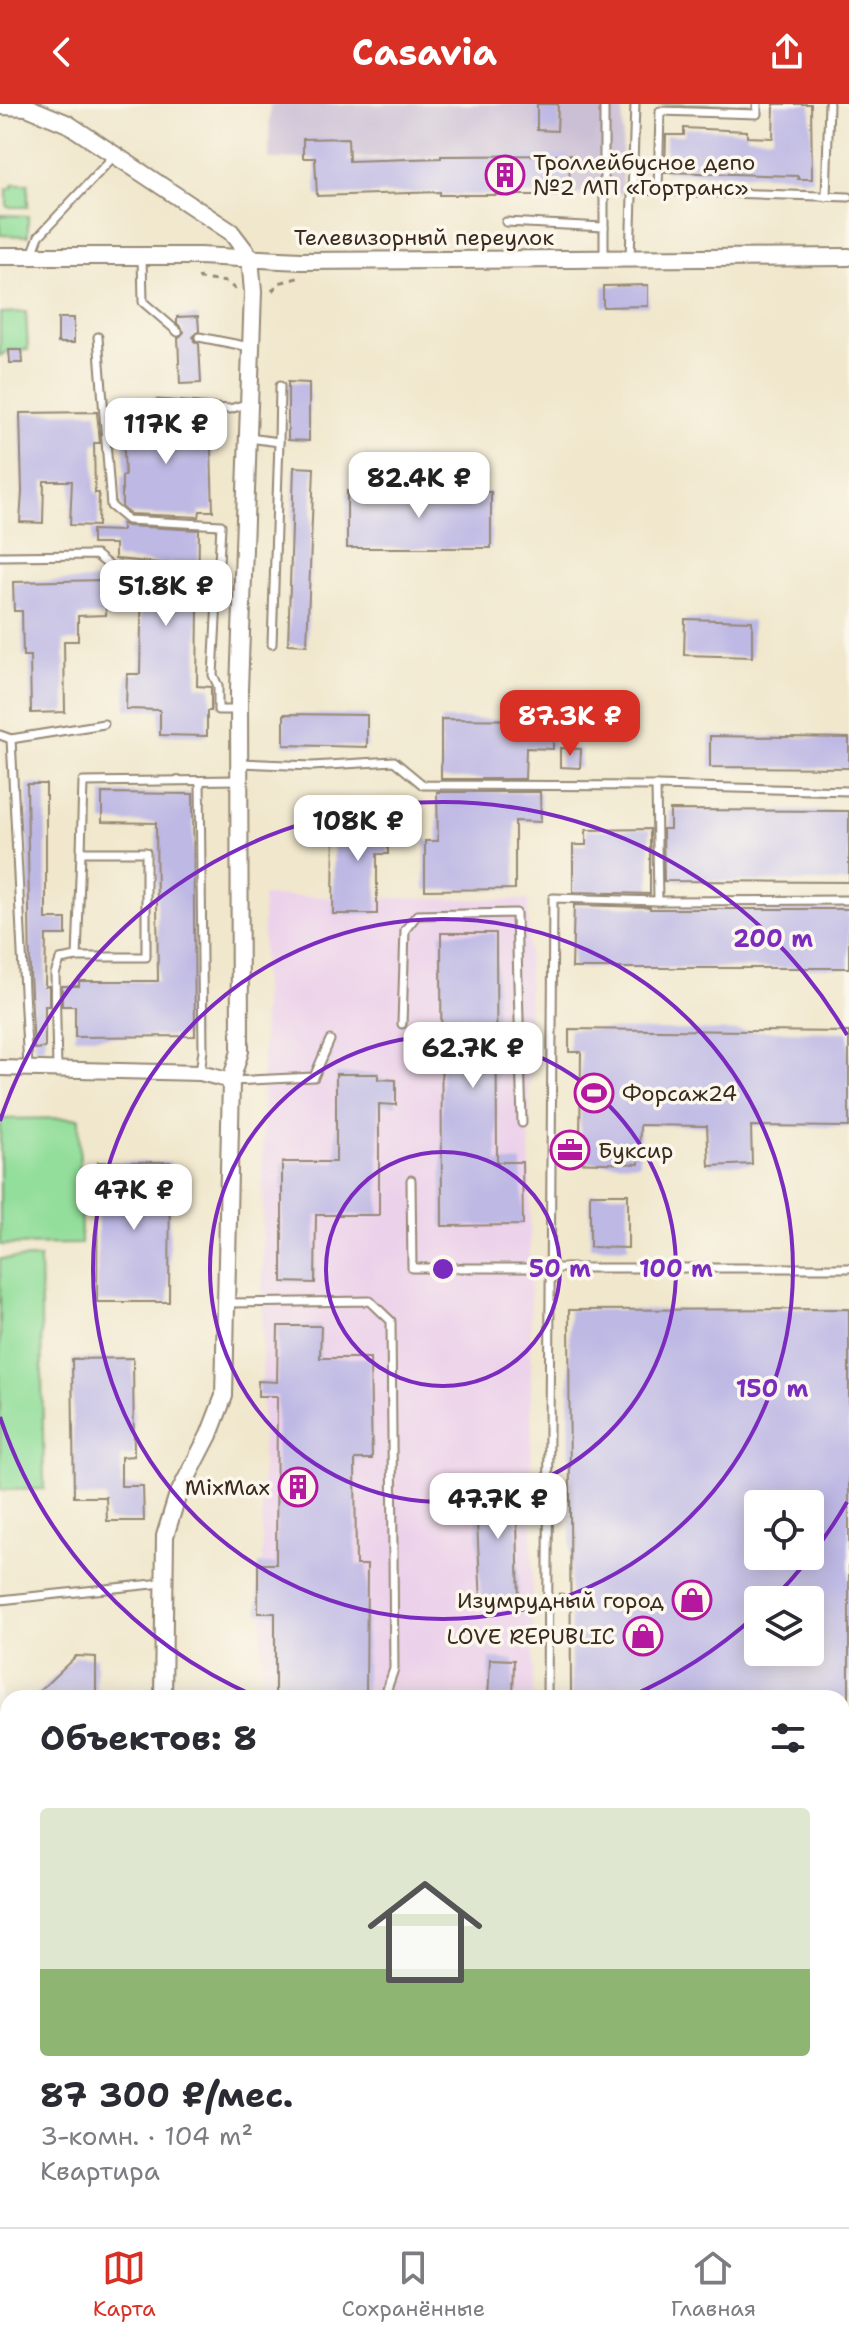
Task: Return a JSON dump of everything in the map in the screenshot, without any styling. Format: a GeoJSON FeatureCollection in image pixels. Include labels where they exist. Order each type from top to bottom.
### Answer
{"type":"FeatureCollection","features":[{"type":"Feature","properties":{"kind":"street"},"geometry":{"type":"LineString","coordinates":[[0,106],[27,107],[68,124],[231,232],[250,257],[253,292],[238,710],[240,1051],[231,1081],[224,1396],[209,1435],[177,1497],[165,1536],[163,1690]]}},
{"type":"Feature","properties":{"kind":"street","name":"Телевизорный переулок"},"geometry":{"type":"LineString","coordinates":[[0,256],[250,257],[301,261],[849,257]]}},
{"type":"Feature","properties":{"kind":"street"},"geometry":{"type":"LineString","coordinates":[[0,1068],[200,1073],[231,1081]]}},
{"type":"Feature","properties":{"kind":"lane"},"geometry":{"type":"LineString","coordinates":[[604,104],[604,258]]}},
{"type":"Feature","properties":{"kind":"lane"},"geometry":{"type":"LineString","coordinates":[[630,258],[635,104]]}},
{"type":"Feature","properties":{"kind":"lane"},"geometry":{"type":"LineString","coordinates":[[658,191],[660,111],[757,114],[757,104]]}},
{"type":"Feature","properties":{"kind":"lane"},"geometry":{"type":"LineString","coordinates":[[826,197],[829,104]]}},
{"type":"Feature","properties":{"kind":"lane"},"geometry":{"type":"LineString","coordinates":[[32,255],[39,236],[115,154]]}},
{"type":"Feature","properties":{"kind":"lane"},"geometry":{"type":"LineString","coordinates":[[634,190],[849,197]]}},
{"type":"Feature","properties":{"kind":"lane"},"geometry":{"type":"LineString","coordinates":[[506,222],[604,227]]}},
{"type":"Feature","properties":{"kind":"lane"},"geometry":{"type":"LineString","coordinates":[[142,257],[143,302],[178,332]]}},
{"type":"Feature","properties":{"kind":"lane"},"geometry":{"type":"LineString","coordinates":[[98,337],[111,506],[128,520],[221,525],[213,675],[218,686],[218,710],[238,710]]}},
{"type":"Feature","properties":{"kind":"lane"},"geometry":{"type":"LineString","coordinates":[[199,337],[250,347]]}},
{"type":"Feature","properties":{"kind":"lane"},"geometry":{"type":"LineString","coordinates":[[272,644],[280,386]]}},
{"type":"Feature","properties":{"kind":"lane"},"geometry":{"type":"LineString","coordinates":[[157,404],[230,409],[249,403]]}},
{"type":"Feature","properties":{"kind":"lane"},"geometry":{"type":"LineString","coordinates":[[249,438],[279,442]]}},
{"type":"Feature","properties":{"kind":"lane"},"geometry":{"type":"LineString","coordinates":[[0,556],[96,555],[112,568],[172,570]]}},
{"type":"Feature","properties":{"kind":"lane"},"geometry":{"type":"LineString","coordinates":[[0,735],[11,739],[104,724]]}},
{"type":"Feature","properties":{"kind":"lane"},"geometry":{"type":"LineString","coordinates":[[11,739],[28,1068]]}},
{"type":"Feature","properties":{"kind":"lane"},"geometry":{"type":"LineString","coordinates":[[77,957],[83,782],[200,781],[239,771],[394,761],[423,785],[849,791]]}},
{"type":"Feature","properties":{"kind":"lane"},"geometry":{"type":"LineString","coordinates":[[200,781],[203,1050],[200,1073]]}},
{"type":"Feature","properties":{"kind":"lane"},"geometry":{"type":"LineString","coordinates":[[656,786],[658,901]]}},
{"type":"Feature","properties":{"kind":"lane"},"geometry":{"type":"LineString","coordinates":[[57,1070],[55,974],[60,960],[77,957],[146,957],[146,852],[81,852]]}},
{"type":"Feature","properties":{"kind":"lane"},"geometry":{"type":"LineString","coordinates":[[547,1690],[553,898],[847,900]]}},
{"type":"Feature","properties":{"kind":"lane"},"geometry":{"type":"LineString","coordinates":[[402,1024],[405,930],[417,915],[516,913],[522,1123]]}},
{"type":"Feature","properties":{"kind":"lane"},"geometry":{"type":"LineString","coordinates":[[231,1081],[314,1077],[330,1040]]}},
{"type":"Feature","properties":{"kind":"lane"},"geometry":{"type":"LineString","coordinates":[[411,1180],[412,1268],[849,1268]]}},
{"type":"Feature","properties":{"kind":"lane"},"geometry":{"type":"LineString","coordinates":[[225,1303],[370,1301],[391,1321],[394,1669],[387,1690]]}},
{"type":"Feature","properties":{"kind":"lane"},"geometry":{"type":"LineString","coordinates":[[0,1600],[163,1583]]}},
{"type":"Feature","properties":{"kind":"path"},"geometry":{"type":"LineString","coordinates":[[272,291],[279,283],[301,279],[301,275]]}},
{"type":"Feature","properties":{"kind":"path"},"geometry":{"type":"LineString","coordinates":[[199,276],[200,279],[227,282],[237,291]]}},
{"type":"Feature","properties":{"kind":"shaded area","name":"Троллейбусное депо №2 МП «Гортранс»"},"geometry":{"type":"Polygon","coordinates":[[[270,104],[623,104],[622,194],[440,195],[440,156],[269,159],[270,104]]]}},
{"type":"Feature","properties":{"kind":"shaded area"},"geometry":{"type":"Polygon","coordinates":[[[263,896],[528,900],[533,1690],[262,1690],[263,896]]]}},
{"type":"Feature","properties":{"kind":"green space"},"geometry":{"type":"Polygon","coordinates":[[[656,104],[750,104],[742,108],[656,104]]]}},
{"type":"Feature","properties":{"kind":"green space"},"geometry":{"type":"Polygon","coordinates":[[[12,184],[28,184],[28,207],[7,207],[7,189],[12,188],[12,184]]]}},
{"type":"Feature","properties":{"kind":"green space"},"geometry":{"type":"Polygon","coordinates":[[[0,215],[28,216],[28,236],[0,235],[0,215]]]}},
{"type":"Feature","properties":{"kind":"green space"},"geometry":{"type":"Polygon","coordinates":[[[26,312],[28,350],[9,350],[0,356],[0,313],[26,312]]]}},
{"type":"Feature","properties":{"kind":"green space"},"geometry":{"type":"Polygon","coordinates":[[[79,1118],[81,1244],[0,1245],[0,1119],[79,1118]]]}},
{"type":"Feature","properties":{"kind":"green space"},"geometry":{"type":"Polygon","coordinates":[[[40,1258],[44,1489],[0,1490],[0,1259],[40,1258]]]}},
{"type":"Feature","properties":{"kind":"building"},"geometry":{"type":"Polygon","coordinates":[[[537,104],[558,104],[557,131],[537,130],[537,104]]]}},
{"type":"Feature","properties":{"kind":"building"},"geometry":{"type":"Polygon","coordinates":[[[774,104],[811,104],[812,179],[665,172],[666,135],[684,135],[684,128],[747,131],[747,137],[773,138],[774,104]]]}},
{"type":"Feature","properties":{"kind":"building"},"geometry":{"type":"Polygon","coordinates":[[[348,138],[349,161],[441,156],[570,155],[569,195],[440,195],[440,192],[317,196],[315,158],[303,158],[303,139],[348,138]]]}},
{"type":"Feature","properties":{"kind":"building"},"geometry":{"type":"Polygon","coordinates":[[[648,285],[648,306],[603,307],[603,286],[648,285]]]}},
{"type":"Feature","properties":{"kind":"building"},"geometry":{"type":"Polygon","coordinates":[[[198,316],[199,331],[193,337],[199,344],[201,383],[180,384],[178,338],[184,332],[177,323],[177,317],[198,316]]]}},
{"type":"Feature","properties":{"kind":"building"},"geometry":{"type":"Polygon","coordinates":[[[58,318],[74,318],[74,343],[58,343],[58,318]]]}},
{"type":"Feature","properties":{"kind":"building"},"geometry":{"type":"Polygon","coordinates":[[[9,350],[22,350],[23,363],[10,363],[9,350]]]}},
{"type":"Feature","properties":{"kind":"building"},"geometry":{"type":"Polygon","coordinates":[[[288,382],[309,383],[309,441],[288,440],[288,382]]]}},
{"type":"Feature","properties":{"kind":"building"},"geometry":{"type":"Polygon","coordinates":[[[137,402],[138,422],[210,419],[213,511],[200,511],[199,517],[130,514],[122,507],[122,476],[125,476],[122,403],[137,402]]]}},
{"type":"Feature","properties":{"kind":"building"},"geometry":{"type":"Polygon","coordinates":[[[97,412],[100,443],[94,443],[95,493],[99,493],[98,526],[70,525],[72,481],[44,481],[43,523],[20,522],[20,413],[97,412]]]}},
{"type":"Feature","properties":{"kind":"building"},"geometry":{"type":"Polygon","coordinates":[[[294,467],[314,468],[307,645],[288,644],[294,467]]]}},
{"type":"Feature","properties":{"kind":"building"},"geometry":{"type":"Polygon","coordinates":[[[347,491],[491,492],[491,548],[347,548],[347,491]]]}},
{"type":"Feature","properties":{"kind":"building"},"geometry":{"type":"Polygon","coordinates":[[[122,524],[199,530],[197,686],[211,687],[207,736],[160,735],[160,710],[126,709],[127,674],[140,674],[142,576],[173,576],[178,569],[172,564],[115,559],[115,544],[92,544],[92,530],[122,531],[122,524]]]}},
{"type":"Feature","properties":{"kind":"building"},"geometry":{"type":"Polygon","coordinates":[[[105,580],[106,615],[78,616],[78,641],[64,641],[65,712],[31,713],[30,656],[23,656],[22,611],[14,611],[13,582],[105,580]]]}},
{"type":"Feature","properties":{"kind":"building"},"geometry":{"type":"Polygon","coordinates":[[[685,619],[752,621],[752,657],[684,655],[685,619]]]}},
{"type":"Feature","properties":{"kind":"building"},"geometry":{"type":"Polygon","coordinates":[[[284,714],[367,715],[367,747],[284,745],[284,714]]]}},
{"type":"Feature","properties":{"kind":"building"},"geometry":{"type":"Polygon","coordinates":[[[441,719],[553,720],[553,749],[526,748],[525,779],[441,779],[441,719]]]}},
{"type":"Feature","properties":{"kind":"building"},"geometry":{"type":"Polygon","coordinates":[[[710,736],[849,738],[849,768],[710,767],[710,736]]]}},
{"type":"Feature","properties":{"kind":"building"},"geometry":{"type":"Polygon","coordinates":[[[560,748],[581,749],[580,768],[560,767],[560,748]]]}},
{"type":"Feature","properties":{"kind":"building"},"geometry":{"type":"Polygon","coordinates":[[[27,784],[46,784],[46,919],[66,919],[66,935],[46,935],[45,986],[49,986],[49,1006],[45,1006],[45,1048],[34,1049],[30,974],[27,784]]]}},
{"type":"Feature","properties":{"kind":"building"},"geometry":{"type":"Polygon","coordinates":[[[437,792],[540,792],[541,822],[515,821],[515,889],[425,890],[425,841],[438,841],[437,792]]]}},
{"type":"Feature","properties":{"kind":"building"},"geometry":{"type":"Polygon","coordinates":[[[102,793],[193,794],[195,1036],[75,1037],[75,1006],[62,1006],[62,986],[79,986],[79,981],[158,981],[156,823],[102,822],[102,793]]]}},
{"type":"Feature","properties":{"kind":"building"},"geometry":{"type":"Polygon","coordinates":[[[670,810],[849,811],[849,882],[664,881],[663,829],[670,829],[670,810]]]}},
{"type":"Feature","properties":{"kind":"building"},"geometry":{"type":"Polygon","coordinates":[[[334,817],[387,817],[388,854],[377,854],[377,914],[333,914],[334,817]]]}},
{"type":"Feature","properties":{"kind":"building"},"geometry":{"type":"Polygon","coordinates":[[[650,829],[650,894],[573,892],[573,845],[586,845],[586,830],[650,829]]]}},
{"type":"Feature","properties":{"kind":"building"},"geometry":{"type":"Polygon","coordinates":[[[574,905],[650,909],[849,909],[849,968],[572,968],[574,905]]]}},
{"type":"Feature","properties":{"kind":"building"},"geometry":{"type":"Polygon","coordinates":[[[441,933],[496,933],[497,1162],[522,1162],[523,1225],[442,1226],[441,933]]]}},
{"type":"Feature","properties":{"kind":"building"},"geometry":{"type":"Polygon","coordinates":[[[569,1029],[849,1032],[849,1127],[751,1126],[752,1164],[709,1166],[707,1126],[640,1125],[639,1164],[565,1162],[565,1142],[580,1143],[581,1052],[569,1052],[569,1029]]]}},
{"type":"Feature","properties":{"kind":"building"},"geometry":{"type":"Polygon","coordinates":[[[336,1074],[378,1074],[378,1079],[396,1080],[396,1105],[379,1104],[379,1215],[316,1215],[315,1283],[282,1282],[282,1162],[336,1162],[336,1074]]]}},
{"type":"Feature","properties":{"kind":"building"},"geometry":{"type":"Polygon","coordinates":[[[98,1162],[170,1162],[169,1302],[97,1302],[98,1162]]]}},
{"type":"Feature","properties":{"kind":"building"},"geometry":{"type":"Polygon","coordinates":[[[590,1194],[628,1194],[628,1248],[590,1247],[590,1194]]]}},
{"type":"Feature","properties":{"kind":"building"},"geometry":{"type":"Polygon","coordinates":[[[849,1309],[849,1690],[571,1690],[569,1310],[849,1309]]]}},
{"type":"Feature","properties":{"kind":"building","name":"MixMax"},"geometry":{"type":"Polygon","coordinates":[[[278,1326],[321,1326],[320,1358],[370,1358],[372,1459],[355,1459],[356,1565],[367,1565],[366,1690],[275,1690],[275,1613],[258,1613],[258,1564],[276,1564],[277,1396],[258,1396],[258,1381],[277,1382],[278,1326]]]}},
{"type":"Feature","properties":{"kind":"building"},"geometry":{"type":"Polygon","coordinates":[[[133,1358],[134,1456],[121,1457],[121,1486],[143,1486],[144,1521],[107,1521],[106,1497],[74,1497],[72,1359],[133,1358]]]}},
{"type":"Feature","properties":{"kind":"building"},"geometry":{"type":"Polygon","coordinates":[[[516,1481],[519,1602],[481,1603],[475,1482],[516,1481]]]}},
{"type":"Feature","properties":{"kind":"building"},"geometry":{"type":"Polygon","coordinates":[[[76,1656],[96,1657],[96,1690],[40,1690],[76,1656]]]}},
{"type":"Feature","properties":{"kind":"building"},"geometry":{"type":"Polygon","coordinates":[[[490,1659],[514,1660],[513,1690],[488,1690],[490,1659]]]}},
{"type":"Feature","properties":{"kind":"place","name":"Троллейбусное депо №2 МП «Гортранс»"},"geometry":{"type":"Point","coordinates":[505,175]}},
{"type":"Feature","properties":{"kind":"place","name":"Форсаж24"},"geometry":{"type":"Point","coordinates":[594,1093]}},
{"type":"Feature","properties":{"kind":"place","name":"Буксир"},"geometry":{"type":"Point","coordinates":[570,1150]}},
{"type":"Feature","properties":{"kind":"place","name":"MixMax"},"geometry":{"type":"Point","coordinates":[298,1487]}},
{"type":"Feature","properties":{"kind":"place","name":"Изумрудный город"},"geometry":{"type":"Point","coordinates":[692,1600]}},
{"type":"Feature","properties":{"kind":"place","name":"LOVE REPUBLIC"},"geometry":{"type":"Point","coordinates":[643,1636]}}]}
